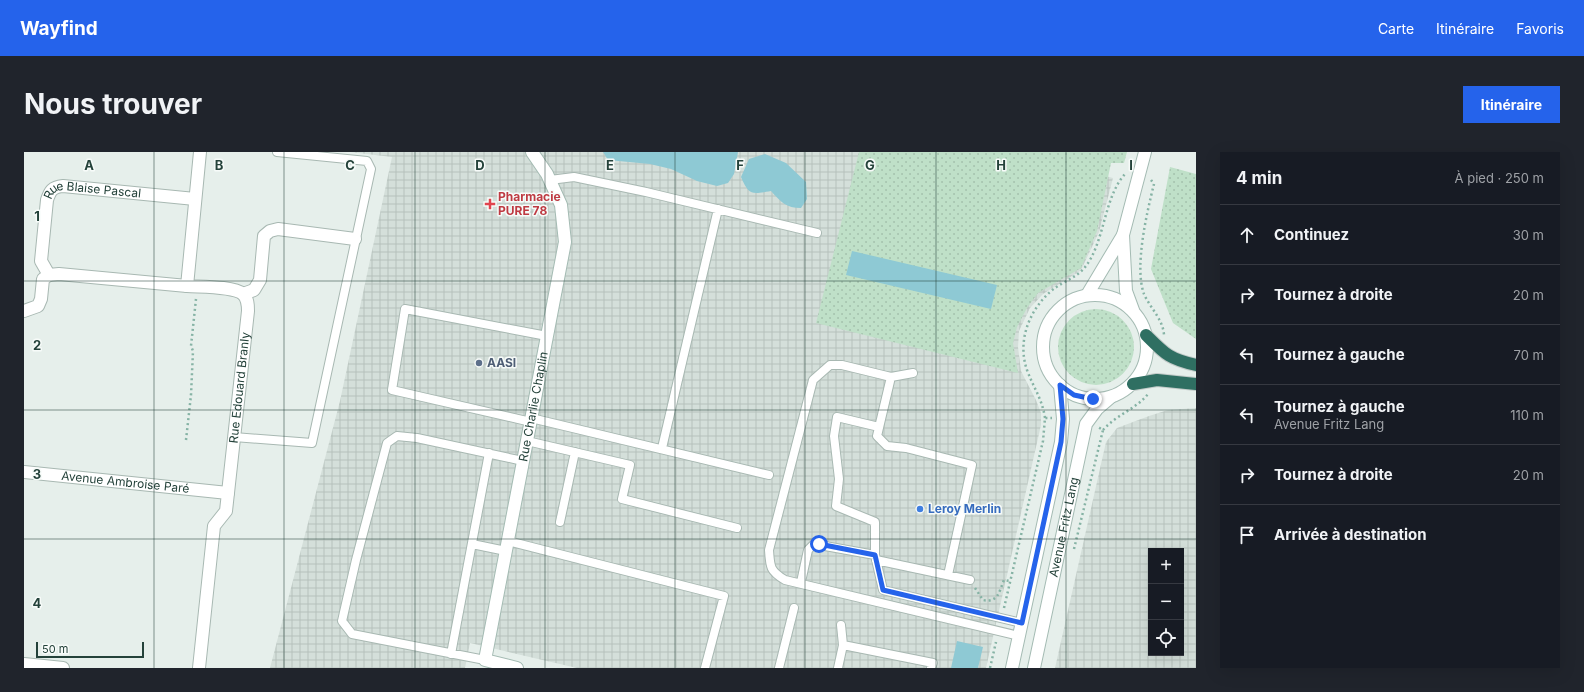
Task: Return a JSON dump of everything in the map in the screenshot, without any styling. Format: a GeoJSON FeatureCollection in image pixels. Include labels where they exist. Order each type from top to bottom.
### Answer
{"type":"FeatureCollection","features":[{"type":"Feature","properties":{"kind":"highway"},"geometry":{"type":"LineString","coordinates":[[1146,335],[1165,354],[1175,360],[1196,365]]}},
{"type":"Feature","properties":{"kind":"highway"},"geometry":{"type":"LineString","coordinates":[[1133,384],[1158,380],[1196,384]]}},
{"type":"Feature","properties":{"kind":"street"},"geometry":{"type":"LineString","coordinates":[[187,286],[200,152]]}},
{"type":"Feature","properties":{"kind":"street","name":"Rue Charlie Chaplin"},"geometry":{"type":"LineString","coordinates":[[484,664],[565,242],[561,205],[550,180],[532,152]]}},
{"type":"Feature","properties":{"kind":"street"},"geometry":{"type":"LineString","coordinates":[[1087,295],[1123,235],[1145,178],[1144,152]]}},
{"type":"Feature","properties":{"kind":"street","name":"Rue Blaise Pascal"},"geometry":{"type":"LineString","coordinates":[[49,275],[41,261],[47,200],[50,192],[55,187],[63,186],[195,200]]}},
{"type":"Feature","properties":{"kind":"street"},"geometry":{"type":"LineString","coordinates":[[24,311],[38,306],[41,299],[43,279],[49,275],[59,274],[234,290],[243,294],[254,290],[260,280],[264,236],[270,231],[278,229],[356,239]]}},
{"type":"Feature","properties":{"kind":"street"},"geometry":{"type":"LineString","coordinates":[[1123,235],[1126,291],[1133,310],[1141,322],[1146,335],[1147,351],[1142,370],[1133,384],[1112,396],[1093,399],[1074,395],[1053,378],[1045,362],[1043,343],[1048,325],[1057,311],[1072,300],[1087,295],[1106,296],[1120,301],[1133,310]]}},
{"type":"Feature","properties":{"kind":"street","name":"Rue Edouard Branly"},"geometry":{"type":"LineString","coordinates":[[199,668],[214,526],[226,511],[248,311],[248,301],[243,294]]}},
{"type":"Feature","properties":{"kind":"street","name":"Avenue Fritz Lang"},"geometry":{"type":"LineString","coordinates":[[1012,668],[1061,442],[1063,419],[1060,385]]}},
{"type":"Feature","properties":{"kind":"street","name":"Avenue Fritz Lang"},"geometry":{"type":"LineString","coordinates":[[1034,668],[1086,424],[1097,409],[1112,396]]}},
{"type":"Feature","properties":{"kind":"street","name":"Avenue Ambroise Paré"},"geometry":{"type":"LineString","coordinates":[[24,472],[228,493]]}},
{"type":"Feature","properties":{"kind":"street"},"geometry":{"type":"LineString","coordinates":[[24,664],[40,667],[63,668]]}},
{"type":"Feature","properties":{"kind":"street"},"geometry":{"type":"LineString","coordinates":[[484,664],[517,668]]}},
{"type":"Feature","properties":{"kind":"lane"},"geometry":{"type":"LineString","coordinates":[[234,437],[312,443],[370,169],[367,161],[312,154],[277,152]]}},
{"type":"Feature","properties":{"kind":"lane"},"geometry":{"type":"LineString","coordinates":[[550,180],[574,177],[817,233]]}},
{"type":"Feature","properties":{"kind":"lane"},"geometry":{"type":"LineString","coordinates":[[662,448],[718,209]]}},
{"type":"Feature","properties":{"kind":"lane"},"geometry":{"type":"LineString","coordinates":[[547,336],[405,309],[392,390],[662,448],[769,475]]}},
{"type":"Feature","properties":{"kind":"lane"},"geometry":{"type":"LineString","coordinates":[[913,373],[890,377],[842,365],[830,365],[813,380],[769,550],[770,564],[774,573],[785,580],[801,582],[1019,636]]}},
{"type":"Feature","properties":{"kind":"lane"},"geometry":{"type":"LineString","coordinates":[[890,377],[877,436],[887,446],[906,448],[972,465],[948,574]]}},
{"type":"Feature","properties":{"kind":"lane"},"geometry":{"type":"LineString","coordinates":[[880,427],[837,416],[834,436],[839,479],[836,506],[875,522],[875,558],[883,590],[1022,623]]}},
{"type":"Feature","properties":{"kind":"lane"},"geometry":{"type":"LineString","coordinates":[[484,664],[451,654],[352,634],[342,621],[356,560],[388,443],[397,436],[417,438],[523,461]]}},
{"type":"Feature","properties":{"kind":"lane"},"geometry":{"type":"LineString","coordinates":[[527,441],[630,465],[622,499],[737,528]]}},
{"type":"Feature","properties":{"kind":"lane"},"geometry":{"type":"LineString","coordinates":[[560,522],[575,452]]}},
{"type":"Feature","properties":{"kind":"lane"},"geometry":{"type":"LineString","coordinates":[[451,654],[489,453]]}},
{"type":"Feature","properties":{"kind":"lane"},"geometry":{"type":"LineString","coordinates":[[472,544],[507,546],[724,596],[705,668]]}},
{"type":"Feature","properties":{"kind":"lane"},"geometry":{"type":"LineString","coordinates":[[801,582],[808,550],[814,544],[970,580]]}},
{"type":"Feature","properties":{"kind":"lane"},"geometry":{"type":"LineString","coordinates":[[779,668],[794,608]]}},
{"type":"Feature","properties":{"kind":"lane"},"geometry":{"type":"LineString","coordinates":[[838,668],[843,644],[841,625]]}},
{"type":"Feature","properties":{"kind":"lane"},"geometry":{"type":"LineString","coordinates":[[843,644],[933,663],[931,668]]}},
{"type":"Feature","properties":{"kind":"path"},"geometry":{"type":"LineString","coordinates":[[1002,615],[1043,441],[1045,418],[1043,404],[1027,370],[1024,354],[1024,343],[1029,320],[1038,305],[1050,292],[1073,279],[1087,266],[1104,224],[1117,183],[1126,173]]}},
{"type":"Feature","properties":{"kind":"path"},"geometry":{"type":"LineString","coordinates":[[1145,178],[1154,184],[1140,265],[1140,280],[1145,295],[1157,314],[1164,338]]}},
{"type":"Feature","properties":{"kind":"path"},"geometry":{"type":"LineString","coordinates":[[186,440],[191,389],[193,351],[191,346],[196,299]]}},
{"type":"Feature","properties":{"kind":"path"},"geometry":{"type":"LineString","coordinates":[[1072,556],[1103,430],[1113,419],[1136,406],[1149,393]]}},
{"type":"Feature","properties":{"kind":"path"},"geometry":{"type":"LineString","coordinates":[[1045,418],[1057,419]]}},
{"type":"Feature","properties":{"kind":"path"},"geometry":{"type":"LineString","coordinates":[[1095,426],[1103,430]]}},
{"type":"Feature","properties":{"kind":"path"},"geometry":{"type":"LineString","coordinates":[[970,580],[983,600],[990,601],[997,598],[1004,580],[1010,581]]}},
{"type":"Feature","properties":{"kind":"path"},"geometry":{"type":"LineString","coordinates":[[990,668],[996,638]]}},
{"type":"Feature","properties":{"kind":"shaded area"},"geometry":{"type":"Polygon","coordinates":[[[350,152],[1016,152],[1113,178],[1099,232],[1080,271],[1043,294],[1030,308],[1019,331],[1018,347],[1021,371],[1041,413],[1041,425],[986,668],[577,668],[470,643],[465,668],[270,668],[340,401],[392,157],[350,152]]]}},
{"type":"Feature","properties":{"kind":"shaded area"},"geometry":{"type":"Polygon","coordinates":[[[1196,408],[1196,668],[1055,668],[1106,442],[1117,428],[1168,410],[1196,408]]]}},
{"type":"Feature","properties":{"kind":"green space"},"geometry":{"type":"Polygon","coordinates":[[[859,152],[1127,152],[1124,163],[1111,163],[1097,231],[1081,268],[1038,293],[1027,308],[1017,327],[1013,343],[1018,373],[816,323],[859,152]]]}},
{"type":"Feature","properties":{"kind":"green space"},"geometry":{"type":"Polygon","coordinates":[[[1170,167],[1196,174],[1196,339],[1173,323],[1151,269],[1170,167]]]}},
{"type":"Feature","properties":{"kind":"green space"},"geometry":{"type":"Polygon","coordinates":[[[1096,309],[1110,312],[1123,320],[1131,333],[1134,347],[1131,361],[1123,374],[1110,382],[1096,385],[1082,382],[1069,374],[1061,361],[1058,347],[1061,333],[1069,320],[1082,312],[1096,309]]]}},
{"type":"Feature","properties":{"kind":"water"},"geometry":{"type":"Polygon","coordinates":[[[603,152],[738,152],[734,174],[728,183],[717,186],[697,181],[671,169],[650,164],[608,160],[603,152]]]}},
{"type":"Feature","properties":{"kind":"water"},"geometry":{"type":"Polygon","coordinates":[[[765,154],[786,163],[806,182],[807,199],[801,208],[791,207],[784,204],[771,191],[755,193],[746,188],[741,177],[749,159],[765,154]]]}},
{"type":"Feature","properties":{"kind":"water"},"geometry":{"type":"Polygon","coordinates":[[[852,251],[997,285],[991,309],[846,275],[852,251]]]}},
{"type":"Feature","properties":{"kind":"water"},"geometry":{"type":"Polygon","coordinates":[[[957,641],[983,647],[978,668],[951,668],[957,641]]]}},
{"type":"Feature","properties":{"kind":"place","name":"Pharmacie PURE 78"},"geometry":{"type":"Point","coordinates":[490,204]}},
{"type":"Feature","properties":{"kind":"place","name":"AASI"},"geometry":{"type":"Point","coordinates":[479,363]}},
{"type":"Feature","properties":{"kind":"place","name":"Leroy Merlin"},"geometry":{"type":"Point","coordinates":[920,509]}},
{"type":"Feature","properties":{"kind":"route"},"geometry":{"type":"LineString","coordinates":[[819,544],[875,555],[883,590],[1022,623],[1061,442],[1063,419],[1060,385],[1074,395],[1093,399]]}}]}
